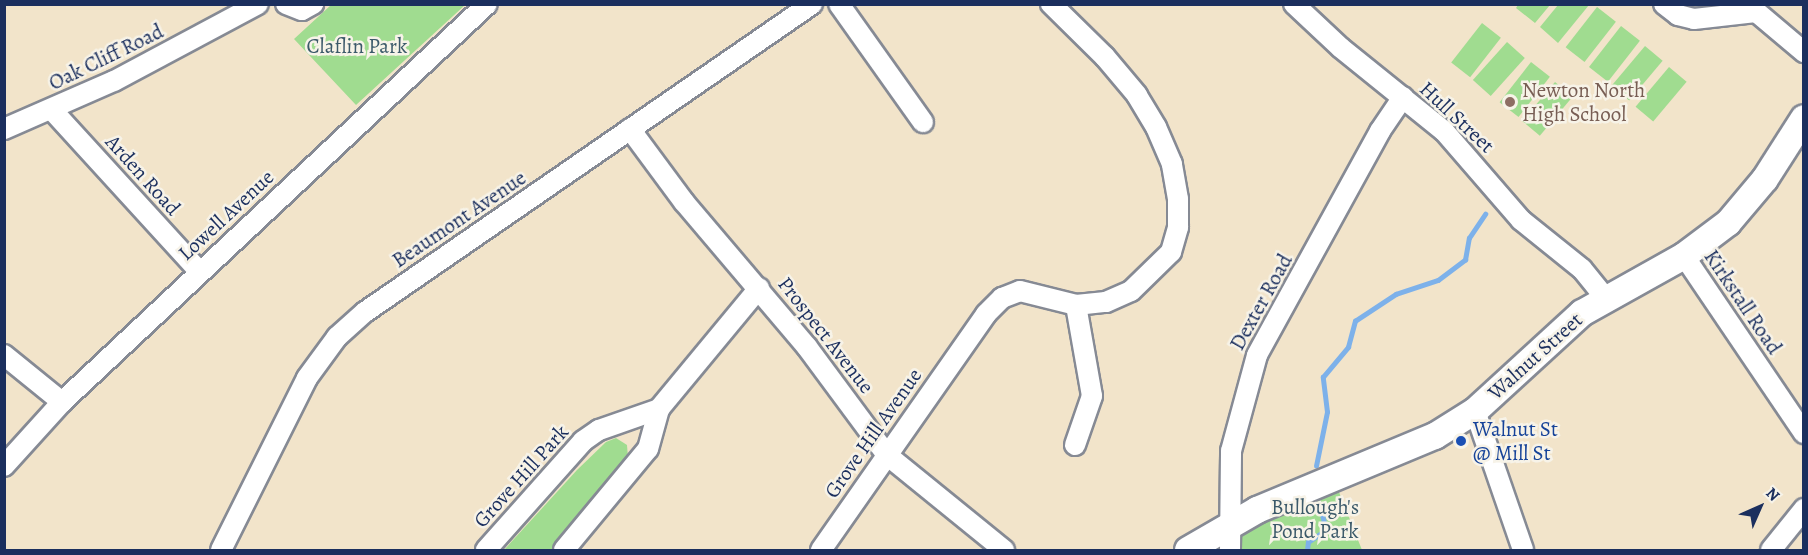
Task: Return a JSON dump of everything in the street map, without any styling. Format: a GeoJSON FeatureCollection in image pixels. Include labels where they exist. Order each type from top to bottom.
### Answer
{"type":"FeatureCollection","features":[{"type":"Feature","properties":{"kind":"main road","name":"Walnut Street"},"geometry":{"type":"LineString","coordinates":[[1188,550],[1229,538],[1435,435],[1475,411],[1569,322],[1605,297],[1684,256],[1742,209],[1803,118]]}},
{"type":"Feature","properties":{"kind":"street","name":"Oak Cliff Road"},"geometry":{"type":"LineString","coordinates":[[4,129],[52,110],[124,76],[258,4]]}},
{"type":"Feature","properties":{"kind":"street"},"geometry":{"type":"LineString","coordinates":[[286,4],[302,10],[313,4]]}},
{"type":"Feature","properties":{"kind":"street","name":"Lowell Avenue"},"geometry":{"type":"LineString","coordinates":[[4,466],[62,402],[487,4]]}},
{"type":"Feature","properties":{"kind":"street","name":"Beaumont Avenue"},"geometry":{"type":"LineString","coordinates":[[221,550],[307,378],[338,338],[365,312],[812,4]]}},
{"type":"Feature","properties":{"kind":"street"},"geometry":{"type":"LineString","coordinates":[[839,4],[922,122]]}},
{"type":"Feature","properties":{"kind":"street"},"geometry":{"type":"LineString","coordinates":[[1051,4],[1105,57],[1137,95],[1172,164],[1178,199],[1178,227],[1171,252],[1154,272],[1131,291],[1114,298],[1076,305],[1092,396],[1075,445]]}},
{"type":"Feature","properties":{"kind":"street","name":"Hull Street"},"geometry":{"type":"LineString","coordinates":[[1294,4],[1459,146],[1521,220],[1582,269],[1605,297]]}},
{"type":"Feature","properties":{"kind":"street"},"geometry":{"type":"LineString","coordinates":[[1664,4],[1678,15],[1694,19],[1751,8],[1802,49]]}},
{"type":"Feature","properties":{"kind":"street","name":"Dexter Road"},"geometry":{"type":"LineString","coordinates":[[1229,538],[1231,451],[1257,355],[1380,131],[1403,97]]}},
{"type":"Feature","properties":{"kind":"street","name":"Arden Road"},"geometry":{"type":"LineString","coordinates":[[52,110],[200,272]]}},
{"type":"Feature","properties":{"kind":"street","name":"Prospect Avenue"},"geometry":{"type":"LineString","coordinates":[[630,129],[684,202],[759,288],[887,455],[1005,550]]}},
{"type":"Feature","properties":{"kind":"street","name":"Kirkstall Road"},"geometry":{"type":"LineString","coordinates":[[1684,256],[1803,433]]}},
{"type":"Feature","properties":{"kind":"street"},"geometry":{"type":"LineString","coordinates":[[564,550],[648,449],[659,410],[759,288]]}},
{"type":"Feature","properties":{"kind":"street","name":"Grove Hill Avenue"},"geometry":{"type":"LineString","coordinates":[[821,550],[964,344],[994,305],[1014,292],[1036,292],[1076,305]]}},
{"type":"Feature","properties":{"kind":"street"},"geometry":{"type":"LineString","coordinates":[[4,355],[62,402]]}},
{"type":"Feature","properties":{"kind":"street","name":"Grove Hill Park"},"geometry":{"type":"LineString","coordinates":[[486,550],[583,441],[599,430],[659,410]]}},
{"type":"Feature","properties":{"kind":"street"},"geometry":{"type":"LineString","coordinates":[[1475,411],[1523,550]]}},
{"type":"Feature","properties":{"kind":"street"},"geometry":{"type":"LineString","coordinates":[[1771,550],[1803,509]]}},
{"type":"Feature","properties":{"kind":"green space"},"geometry":{"type":"Polygon","coordinates":[[[1518,4],[1550,5],[1535,23],[1516,8],[1518,4]]]}},
{"type":"Feature","properties":{"kind":"green space","name":"Claflin Park"},"geometry":{"type":"Polygon","coordinates":[[[331,5],[465,5],[356,105],[294,39],[331,5]]]}},
{"type":"Feature","properties":{"kind":"green space"},"geometry":{"type":"Polygon","coordinates":[[[1558,5],[1589,5],[1558,43],[1540,27],[1558,5]]]}},
{"type":"Feature","properties":{"kind":"green space"},"geometry":{"type":"Polygon","coordinates":[[[1597,7],[1616,22],[1585,62],[1566,47],[1597,7]]]}},
{"type":"Feature","properties":{"kind":"green space"},"geometry":{"type":"Polygon","coordinates":[[[1482,23],[1501,38],[1470,77],[1451,62],[1482,23]]]}},
{"type":"Feature","properties":{"kind":"green space"},"geometry":{"type":"Polygon","coordinates":[[[1621,26],[1640,41],[1608,82],[1589,67],[1621,26]]]}},
{"type":"Feature","properties":{"kind":"green space"},"geometry":{"type":"Polygon","coordinates":[[[1507,42],[1525,58],[1491,96],[1473,80],[1507,42]]]}},
{"type":"Feature","properties":{"kind":"green space"},"geometry":{"type":"Polygon","coordinates":[[[1645,46],[1663,61],[1629,101],[1612,86],[1645,46]]]}},
{"type":"Feature","properties":{"kind":"green space"},"geometry":{"type":"Polygon","coordinates":[[[1531,62],[1550,77],[1519,117],[1500,102],[1531,62]]]}},
{"type":"Feature","properties":{"kind":"green space"},"geometry":{"type":"Polygon","coordinates":[[[1669,67],[1687,82],[1653,122],[1636,107],[1669,67]]]}},
{"type":"Feature","properties":{"kind":"green space"},"geometry":{"type":"Polygon","coordinates":[[[1555,82],[1573,97],[1540,136],[1522,121],[1555,82]]]}},
{"type":"Feature","properties":{"kind":"green space"},"geometry":{"type":"Polygon","coordinates":[[[616,438],[627,445],[628,458],[555,550],[504,550],[577,470],[606,442],[616,438]]]}},
{"type":"Feature","properties":{"kind":"green space","name":"Bullough's Pond Park"},"geometry":{"type":"Polygon","coordinates":[[[1333,477],[1362,550],[1230,550],[1228,526],[1333,477]]]}},
{"type":"Feature","properties":{"kind":"waterway"},"geometry":{"type":"LineString","coordinates":[[1316,466],[1327,412],[1323,377],[1348,347],[1355,321],[1396,294],[1438,280],[1465,260],[1469,238],[1485,214]]}},
{"type":"Feature","properties":{"kind":"waterway"},"geometry":{"type":"LineString","coordinates":[[1307,550],[1308,542],[1326,530],[1320,507]]}},
{"type":"Feature","properties":{"kind":"place","name":"Newton North High School"},"geometry":{"type":"Point","coordinates":[1510,102]}},
{"type":"Feature","properties":{"kind":"place","name":"Walnut St @ Mill St"},"geometry":{"type":"Point","coordinates":[1461,441]}}]}
